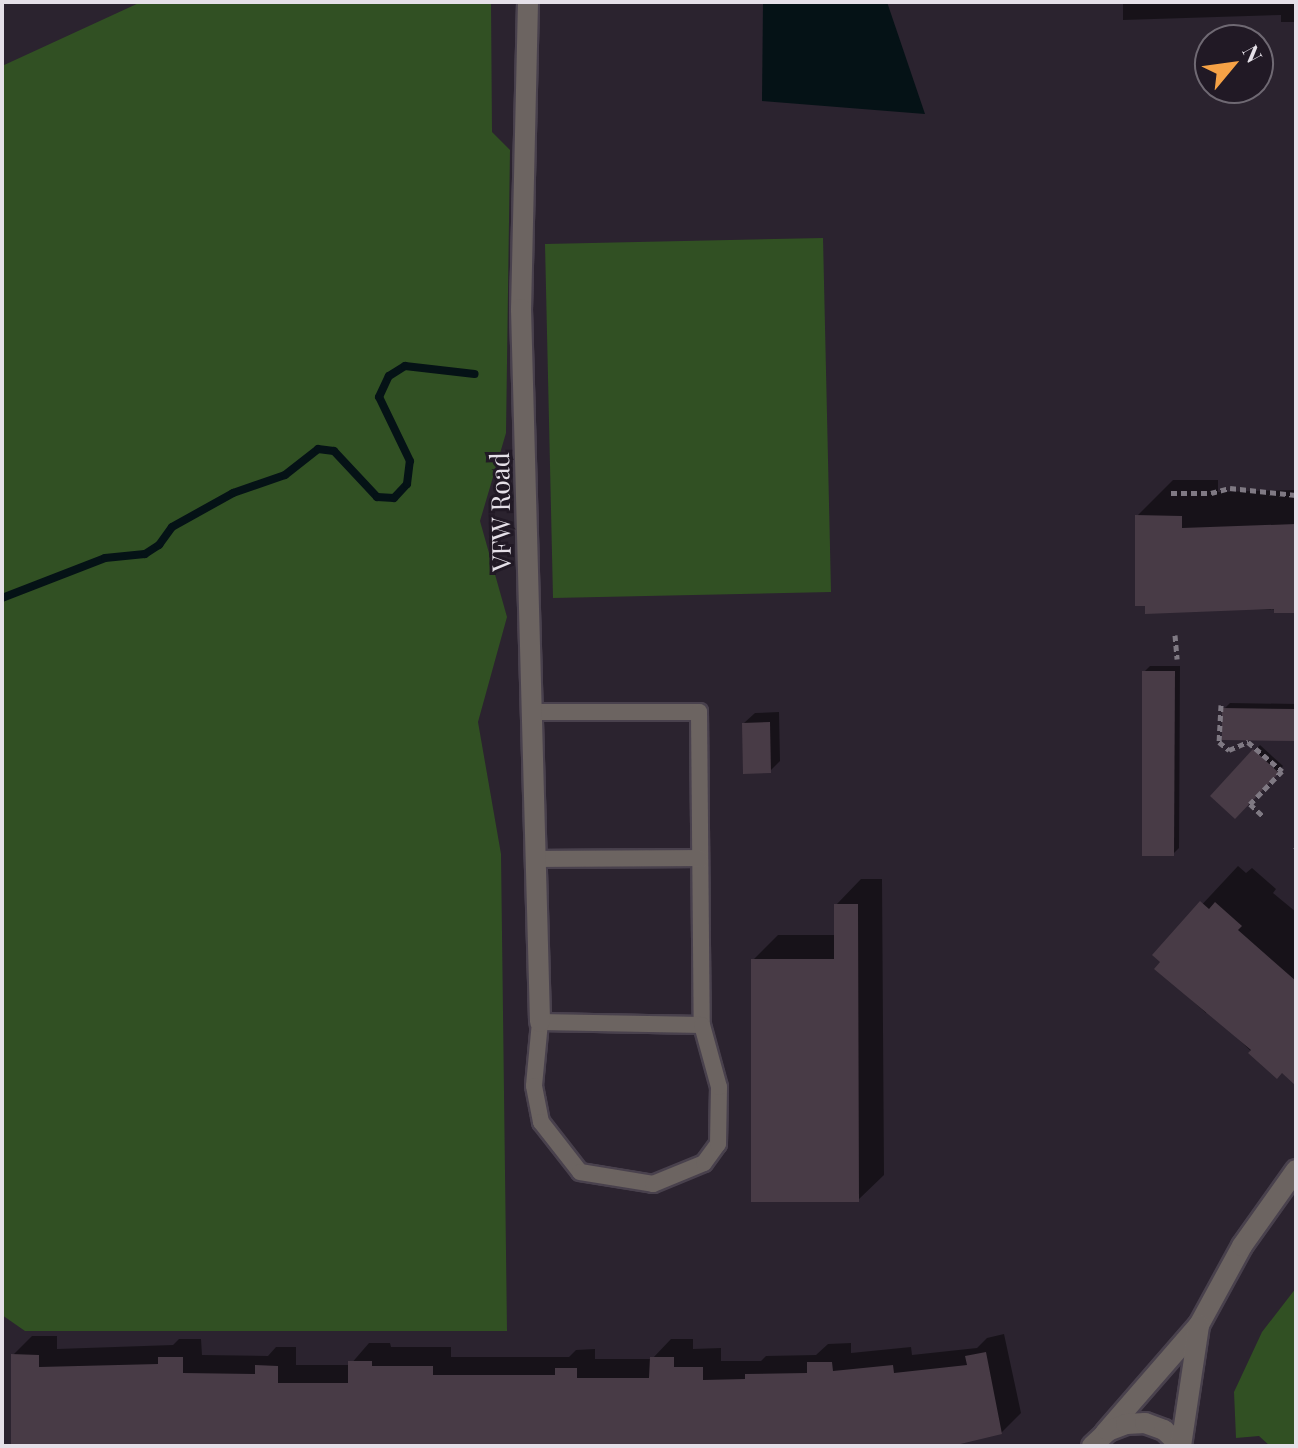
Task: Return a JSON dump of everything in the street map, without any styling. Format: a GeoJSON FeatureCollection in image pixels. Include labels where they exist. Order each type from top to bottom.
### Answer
{"type":"FeatureCollection","features":[{"type":"Feature","properties":{"kind":"street","name":"VFW Road"},"geometry":{"type":"LineString","coordinates":[[528,2],[521,309],[540,1022]]}},
{"type":"Feature","properties":{"kind":"street"},"geometry":{"type":"LineString","coordinates":[[1098,1440],[1199,1325],[1242,1246],[1296,1170]]}},
{"type":"Feature","properties":{"kind":"street"},"geometry":{"type":"LineString","coordinates":[[1181,1446],[1199,1325]]}},
{"type":"Feature","properties":{"kind":"street"},"geometry":{"type":"LineString","coordinates":[[1098,1440],[1126,1424],[1145,1423],[1164,1430],[1181,1446]]}},
{"type":"Feature","properties":{"kind":"lane"},"geometry":{"type":"LineString","coordinates":[[531,712],[699,712],[702,1025],[719,1087],[718,1144],[704,1163],[653,1184],[580,1172],[541,1122],[534,1086],[540,1022],[702,1025]]}},
{"type":"Feature","properties":{"kind":"lane"},"geometry":{"type":"LineString","coordinates":[[535,859],[700,858]]}},
{"type":"Feature","properties":{"kind":"path"},"geometry":{"type":"LineString","coordinates":[[1171,493],[1211,493],[1230,488],[1296,495]]}},
{"type":"Feature","properties":{"kind":"path"},"geometry":{"type":"LineString","coordinates":[[1175,635],[1177,659]]}},
{"type":"Feature","properties":{"kind":"path"},"geometry":{"type":"LineString","coordinates":[[1221,705],[1219,742],[1229,750],[1248,742],[1282,771],[1250,804],[1264,817]]}},
{"type":"Feature","properties":{"kind":"green space"},"geometry":{"type":"Polygon","coordinates":[[[141,2],[491,2],[492,132],[510,150],[506,433],[480,521],[507,617],[478,722],[501,854],[507,1331],[25,1331],[2,1315],[2,66],[141,2]]]}},
{"type":"Feature","properties":{"kind":"green space"},"geometry":{"type":"Polygon","coordinates":[[[823,238],[831,592],[553,598],[545,244],[823,238]]]}},
{"type":"Feature","properties":{"kind":"green space"},"geometry":{"type":"Polygon","coordinates":[[[1296,1288],[1296,1446],[1270,1446],[1259,1436],[1236,1438],[1234,1392],[1262,1332],[1296,1288]]]}},
{"type":"Feature","properties":{"kind":"shaded area"},"geometry":{"type":"Polygon","coordinates":[[[763,2],[887,2],[925,114],[762,101],[763,2]]]}},
{"type":"Feature","properties":{"kind":"building"},"geometry":{"type":"Polygon","coordinates":[[[1135,515],[1182,516],[1182,528],[1296,524],[1296,613],[1274,613],[1274,609],[1145,614],[1145,606],[1135,606],[1135,515]]]}},
{"type":"Feature","properties":{"kind":"building"},"geometry":{"type":"Polygon","coordinates":[[[1142,671],[1175,671],[1174,856],[1142,856],[1142,671]]]}},
{"type":"Feature","properties":{"kind":"building"},"geometry":{"type":"Polygon","coordinates":[[[1222,708],[1296,709],[1296,741],[1222,740],[1222,708]]]}},
{"type":"Feature","properties":{"kind":"building"},"geometry":{"type":"Polygon","coordinates":[[[770,722],[771,773],[743,774],[742,723],[770,722]]]}},
{"type":"Feature","properties":{"kind":"building"},"geometry":{"type":"Polygon","coordinates":[[[1253,749],[1279,773],[1235,819],[1210,796],[1253,749]]]}},
{"type":"Feature","properties":{"kind":"building"},"geometry":{"type":"Polygon","coordinates":[[[1200,901],[1209,909],[1215,902],[1242,926],[1238,930],[1296,981],[1296,1086],[1282,1073],[1277,1079],[1248,1053],[1251,1050],[1154,969],[1160,962],[1152,955],[1200,901]]]}},
{"type":"Feature","properties":{"kind":"building"},"geometry":{"type":"Polygon","coordinates":[[[834,904],[858,904],[859,1202],[751,1202],[751,959],[834,959],[834,904]]]}},
{"type":"Feature","properties":{"kind":"building"},"geometry":{"type":"Polygon","coordinates":[[[986,1352],[1002,1434],[952,1446],[11,1444],[11,1354],[39,1355],[39,1367],[158,1364],[158,1357],[183,1357],[183,1373],[255,1374],[255,1365],[278,1366],[278,1383],[348,1383],[348,1361],[372,1361],[372,1366],[433,1366],[433,1375],[555,1375],[555,1368],[577,1368],[577,1378],[649,1378],[650,1357],[674,1357],[674,1367],[703,1367],[703,1380],[745,1379],[745,1374],[807,1373],[807,1362],[832,1362],[833,1371],[893,1365],[894,1373],[967,1365],[965,1356],[986,1352]]]}},
{"type":"Feature","properties":{"kind":"waterway"},"geometry":{"type":"LineString","coordinates":[[2,598],[105,558],[145,554],[159,545],[172,527],[233,493],[285,475],[318,449],[334,451],[377,497],[394,498],[407,484],[410,461],[379,397],[389,376],[405,366],[475,374]]}}]}
